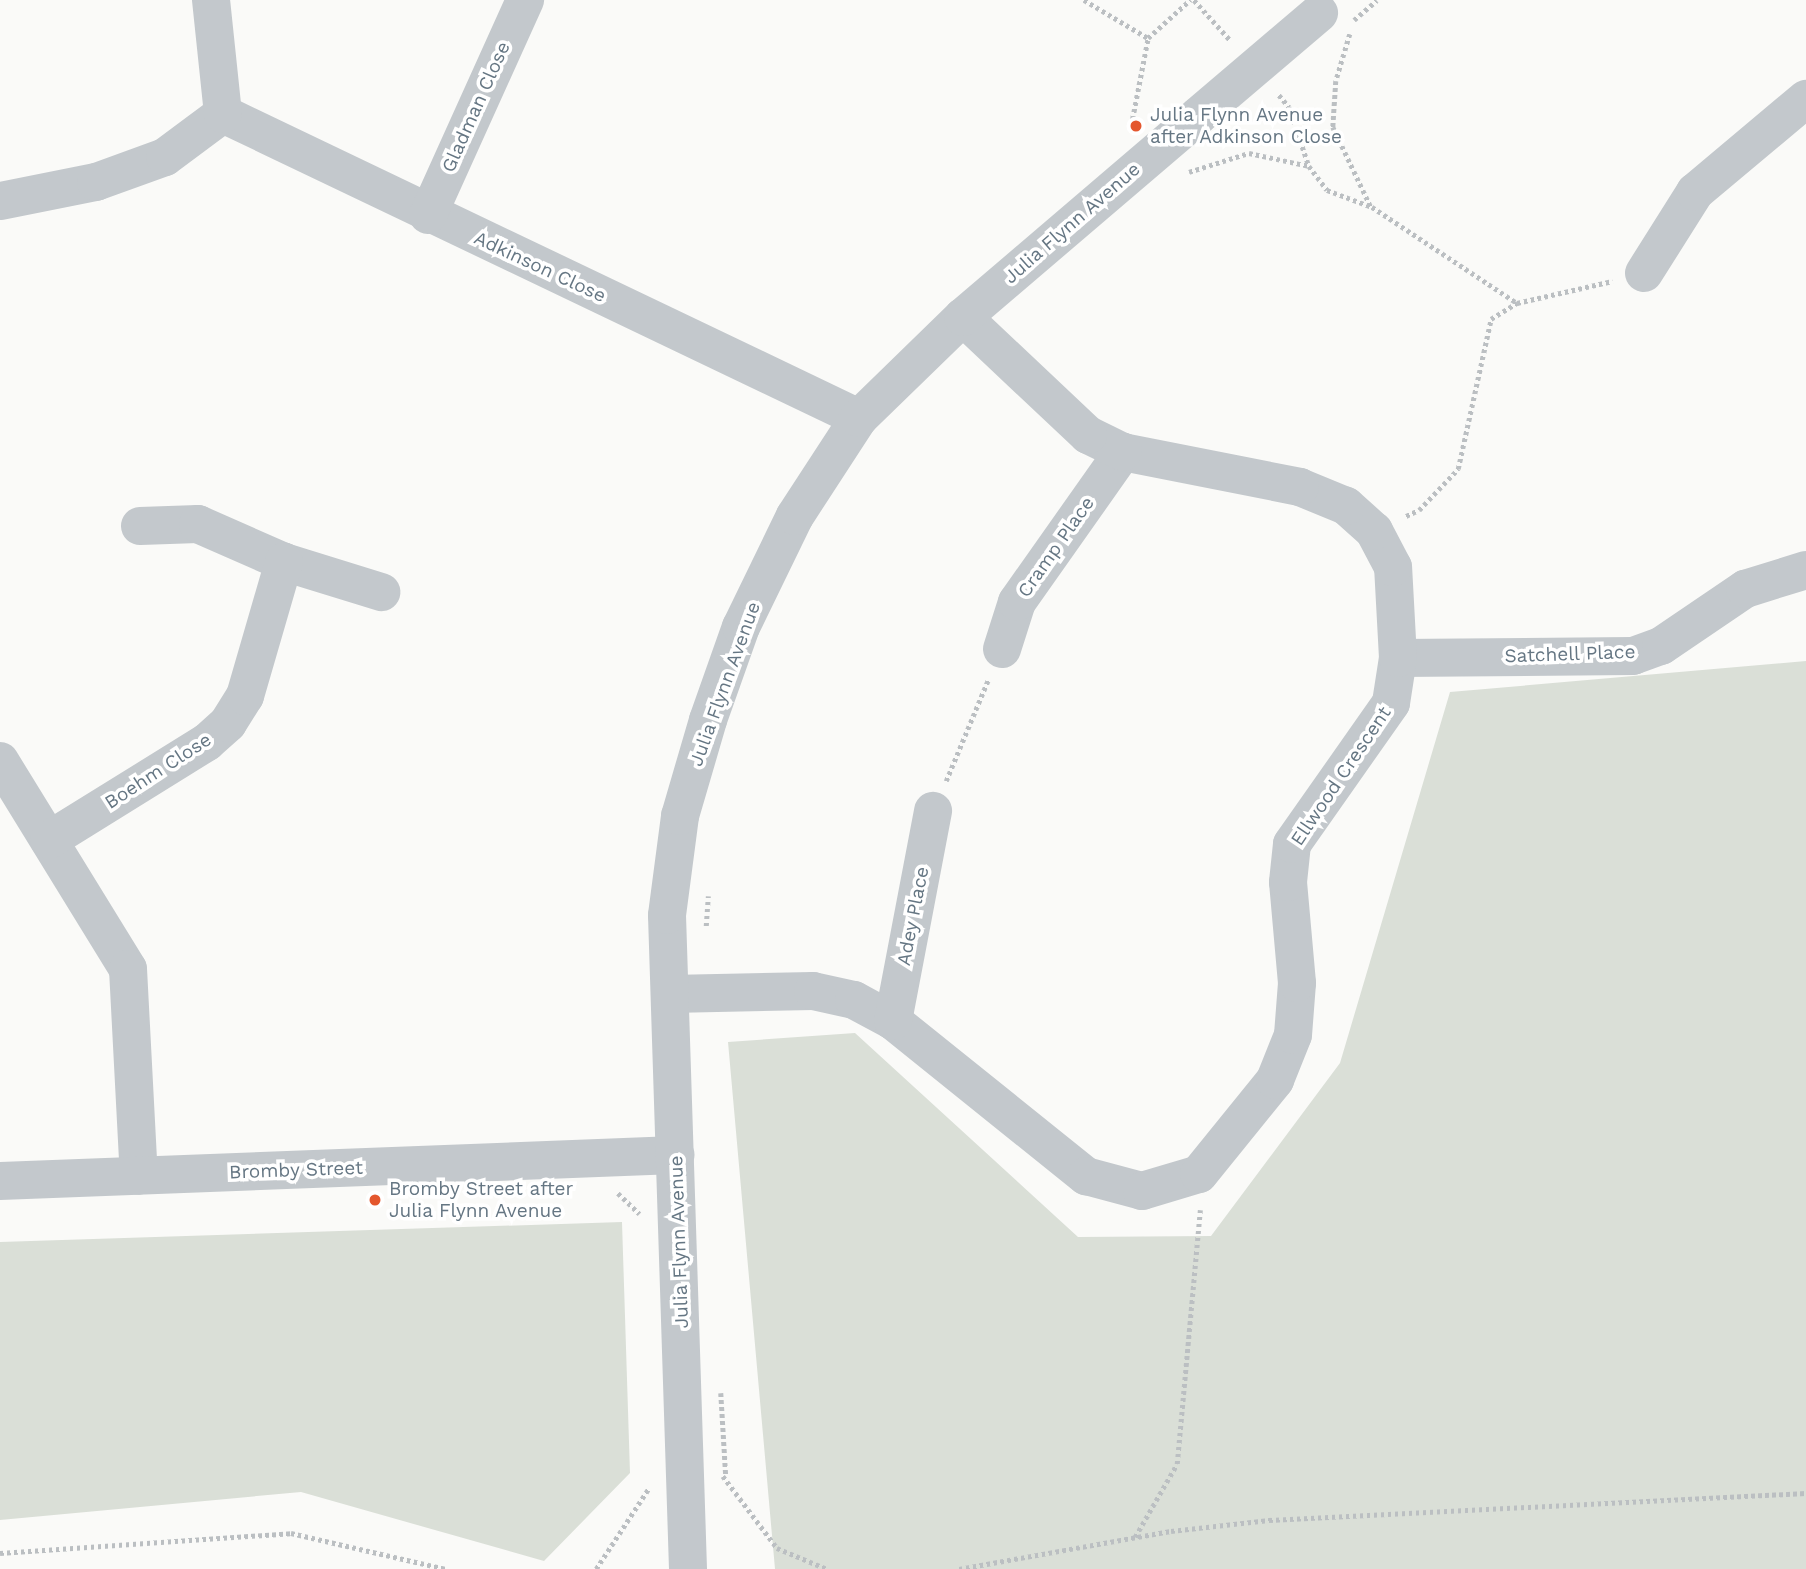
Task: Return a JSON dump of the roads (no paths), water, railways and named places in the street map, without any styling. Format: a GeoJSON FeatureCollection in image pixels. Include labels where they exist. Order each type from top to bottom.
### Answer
{"type":"FeatureCollection","features":[{"type":"Feature","properties":{"kind":"street"},"geometry":{"type":"LineString","coordinates":[[0,201],[96,182],[165,157],[223,114],[211,0]]}},
{"type":"Feature","properties":{"kind":"street","name":"Gladman Close"},"geometry":{"type":"LineString","coordinates":[[428,215],[525,0]]}},
{"type":"Feature","properties":{"kind":"street","name":"Julia Flynn Avenue"},"geometry":{"type":"LineString","coordinates":[[690,1568],[667,915],[679,829],[708,720],[741,627],[795,516],[859,418],[963,317],[1198,116],[1342,13]]}},
{"type":"Feature","properties":{"kind":"street"},"geometry":{"type":"LineString","coordinates":[[1644,273],[1695,192],[1806,99]]}},
{"type":"Feature","properties":{"kind":"street","name":"Adkinson Close"},"geometry":{"type":"LineString","coordinates":[[223,114],[428,215],[859,418]]}},
{"type":"Feature","properties":{"kind":"street","name":"Ellwood Crescent"},"geometry":{"type":"LineString","coordinates":[[893,1021],[1086,1176],[1142,1191],[1199,1174],[1275,1080],[1293,1035],[1297,983],[1288,882],[1292,844],[1391,703],[1398,658],[1393,567],[1374,531],[1346,506],[1300,487],[1123,452],[1088,435],[963,317]]}},
{"type":"Feature","properties":{"kind":"street","name":"Cramp Place"},"geometry":{"type":"LineString","coordinates":[[1002,649],[1017,602],[1123,452]]}},
{"type":"Feature","properties":{"kind":"street"},"geometry":{"type":"LineString","coordinates":[[140,526],[198,524],[284,562],[381,592]]}},
{"type":"Feature","properties":{"kind":"street","name":"Boehm Close"},"geometry":{"type":"LineString","coordinates":[[48,840],[207,742],[228,723],[245,696],[284,562]]}},
{"type":"Feature","properties":{"kind":"street","name":"Satchell Place"},"geometry":{"type":"LineString","coordinates":[[1398,658],[1633,656],[1661,646],[1745,589],[1806,570]]}},
{"type":"Feature","properties":{"kind":"street"},"geometry":{"type":"LineString","coordinates":[[0,761],[128,969],[139,1176]]}},
{"type":"Feature","properties":{"kind":"street","name":"Adey Place"},"geometry":{"type":"LineString","coordinates":[[893,1021],[933,811]]}},
{"type":"Feature","properties":{"kind":"street"},"geometry":{"type":"LineString","coordinates":[[670,995],[813,991],[854,1000],[893,1021]]}},
{"type":"Feature","properties":{"kind":"street","name":"Bromby Street"},"geometry":{"type":"LineString","coordinates":[[0,1181],[676,1155]]}},
{"type":"Feature","properties":{"kind":"place","name":"Julia Flynn Avenue after Adkinson Close"},"geometry":{"type":"Point","coordinates":[1136,126]}},
{"type":"Feature","properties":{"kind":"place","name":"Bromby Street after Julia Flynn Avenue"},"geometry":{"type":"Point","coordinates":[375,1200]}}]}
